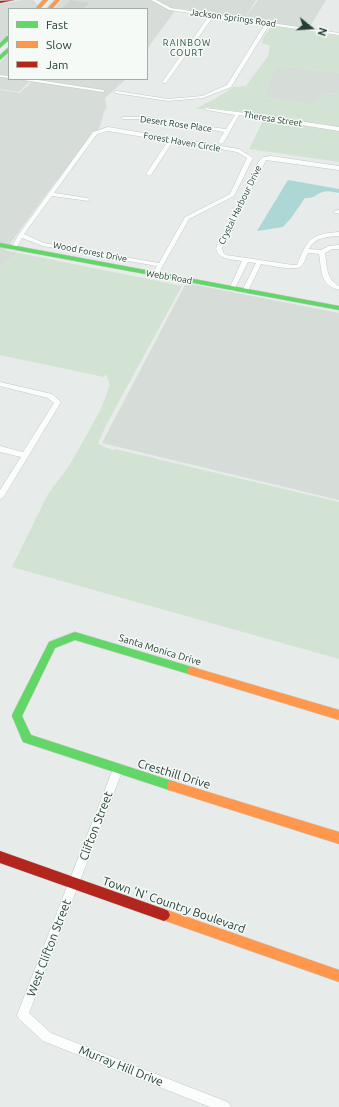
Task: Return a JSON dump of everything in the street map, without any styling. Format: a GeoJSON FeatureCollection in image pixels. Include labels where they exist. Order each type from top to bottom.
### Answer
{"type":"FeatureCollection","features":[{"type":"Feature","properties":{"kind":"street"},"geometry":{"type":"LineString","coordinates":[[0,2],[12,0]]}},
{"type":"Feature","properties":{"kind":"street"},"geometry":{"type":"LineString","coordinates":[[42,5],[58,0]]}},
{"type":"Feature","properties":{"kind":"street","name":"Jackson Springs Road"},"geometry":{"type":"LineString","coordinates":[[153,0],[170,9],[339,34]]}},
{"type":"Feature","properties":{"kind":"street"},"geometry":{"type":"LineString","coordinates":[[164,82],[212,15]]}},
{"type":"Feature","properties":{"kind":"street"},"geometry":{"type":"LineString","coordinates":[[117,92],[168,100],[203,97],[229,86],[268,23]]}},
{"type":"Feature","properties":{"kind":"street"},"geometry":{"type":"LineString","coordinates":[[0,58],[6,44]]}},
{"type":"Feature","properties":{"kind":"street"},"geometry":{"type":"LineString","coordinates":[[29,80],[103,91]]}},
{"type":"Feature","properties":{"kind":"street","name":"Theresa Street"},"geometry":{"type":"LineString","coordinates":[[207,109],[339,129]]}},
{"type":"Feature","properties":{"kind":"street"},"geometry":{"type":"LineString","coordinates":[[221,142],[238,114]]}},
{"type":"Feature","properties":{"kind":"street","name":"Desert Rose Place"},"geometry":{"type":"LineString","coordinates":[[123,118],[149,118],[228,131]]}},
{"type":"Feature","properties":{"kind":"street","name":"Forest Haven Circle"},"geometry":{"type":"LineString","coordinates":[[14,248],[21,235],[95,133],[108,129],[239,151],[250,158],[232,195],[187,218],[156,275]]}},
{"type":"Feature","properties":{"kind":"street"},"geometry":{"type":"LineString","coordinates":[[149,174],[171,140]]}},
{"type":"Feature","properties":{"kind":"street","name":"Crystal Harbour Drive"},"geometry":{"type":"LineString","coordinates":[[339,168],[265,158],[262,161],[219,248],[220,253],[224,256],[293,267],[298,266],[308,243],[317,237],[339,234]]}},
{"type":"Feature","properties":{"kind":"street"},"geometry":{"type":"LineString","coordinates":[[50,194],[87,200]]}},
{"type":"Feature","properties":{"kind":"street","name":"Wood Forest Drive"},"geometry":{"type":"LineString","coordinates":[[21,235],[43,244],[161,266]]}},
{"type":"Feature","properties":{"kind":"street","name":"Webb Road"},"geometry":{"type":"LineString","coordinates":[[0,245],[339,308]]}},
{"type":"Feature","properties":{"kind":"street"},"geometry":{"type":"LineString","coordinates":[[306,250],[322,252],[331,247],[339,247]]}},
{"type":"Feature","properties":{"kind":"street"},"geometry":{"type":"LineString","coordinates":[[322,252],[326,277],[329,283],[339,288]]}},
{"type":"Feature","properties":{"kind":"street"},"geometry":{"type":"LineString","coordinates":[[232,289],[246,260]]}},
{"type":"Feature","properties":{"kind":"street"},"geometry":{"type":"LineString","coordinates":[[245,291],[259,262]]}},
{"type":"Feature","properties":{"kind":"street"},"geometry":{"type":"LineString","coordinates":[[0,384],[50,396],[58,402],[0,496]]}},
{"type":"Feature","properties":{"kind":"street"},"geometry":{"type":"LineString","coordinates":[[0,449],[25,455]]}},
{"type":"Feature","properties":{"kind":"street","name":"Santa Monica Drive"},"geometry":{"type":"LineString","coordinates":[[17,716],[52,646],[75,636],[339,715]]}},
{"type":"Feature","properties":{"kind":"street","name":"Cresthill Drive"},"geometry":{"type":"LineString","coordinates":[[17,716],[27,739],[339,838]]}},
{"type":"Feature","properties":{"kind":"street","name":"Clifton Street"},"geometry":{"type":"LineString","coordinates":[[75,882],[118,769]]}},
{"type":"Feature","properties":{"kind":"street","name":"Town 'N' Country Boulevard"},"geometry":{"type":"LineString","coordinates":[[0,857],[75,882],[339,976]]}},
{"type":"Feature","properties":{"kind":"street","name":"West Clifton Street"},"geometry":{"type":"LineString","coordinates":[[23,1015],[75,882]]}},
{"type":"Feature","properties":{"kind":"street","name":"Murray Hill Drive"},"geometry":{"type":"LineString","coordinates":[[23,1015],[47,1037],[225,1107]]}},
{"type":"Feature","properties":{"kind":"shaded area"},"geometry":{"type":"Polygon","coordinates":[[[23,0],[33,0],[38,5],[35,8],[8,8],[8,34],[0,42],[0,4],[23,0]]]}},
{"type":"Feature","properties":{"kind":"shaded area"},"geometry":{"type":"Polygon","coordinates":[[[62,0],[256,0],[244,19],[177,8],[148,49],[148,8],[54,8],[62,0]]]}},
{"type":"Feature","properties":{"kind":"shaded area"},"geometry":{"type":"Polygon","coordinates":[[[258,0],[326,0],[311,25],[314,27],[313,29],[244,19],[258,0]]]}},
{"type":"Feature","properties":{"kind":"shaded area"},"geometry":{"type":"Polygon","coordinates":[[[8,54],[8,80],[31,80],[19,92],[0,89],[0,62],[8,54]]]}},
{"type":"Feature","properties":{"kind":"shaded area"},"geometry":{"type":"Polygon","coordinates":[[[285,66],[339,73],[339,93],[324,94],[314,105],[263,97],[275,67],[285,66]]]}},
{"type":"Feature","properties":{"kind":"shaded area"},"geometry":{"type":"Polygon","coordinates":[[[33,80],[125,80],[105,98],[107,109],[105,109],[100,126],[74,167],[65,177],[56,181],[9,245],[0,243],[0,90],[20,93],[33,80]]]}},
{"type":"Feature","properties":{"kind":"shaded area"},"geometry":{"type":"Polygon","coordinates":[[[0,247],[6,248],[5,250],[19,253],[0,268],[0,247]]]}},
{"type":"Feature","properties":{"kind":"shaded area"},"geometry":{"type":"Polygon","coordinates":[[[186,283],[339,313],[339,500],[102,443],[186,283]]]}},
{"type":"Feature","properties":{"kind":"green space"},"geometry":{"type":"Polygon","coordinates":[[[272,26],[339,36],[339,73],[285,66],[275,67],[263,97],[314,105],[324,94],[339,93],[339,127],[205,107],[203,109],[195,109],[215,99],[233,87],[246,86],[268,56],[270,46],[262,43],[263,38],[272,26]]]}},
{"type":"Feature","properties":{"kind":"green space"},"geometry":{"type":"Polygon","coordinates":[[[264,119],[339,130],[339,162],[249,149],[264,119]]]}},
{"type":"Feature","properties":{"kind":"green space"},"geometry":{"type":"Polygon","coordinates":[[[19,253],[182,286],[106,425],[98,444],[112,450],[115,449],[339,502],[339,659],[12,567],[48,494],[69,466],[100,411],[110,385],[106,374],[104,377],[0,355],[0,268],[19,253]]]}},
{"type":"Feature","properties":{"kind":"water"},"geometry":{"type":"Polygon","coordinates":[[[288,180],[339,189],[339,193],[325,191],[313,197],[305,198],[283,227],[257,231],[288,180]]]}},
{"type":"Feature","properties":{"kind":"building"},"geometry":{"type":"Polygon","coordinates":[[[71,0],[89,3],[84,8],[62,8],[71,0]]]}},
{"type":"Feature","properties":{"kind":"traffic: fast"},"geometry":{"type":"LineString","coordinates":[[0,46],[8,38]]}},
{"type":"Feature","properties":{"kind":"traffic: fast"},"geometry":{"type":"LineString","coordinates":[[0,58],[8,50]]}},
{"type":"Feature","properties":{"kind":"traffic: fast"},"geometry":{"type":"LineString","coordinates":[[0,245],[339,308]]}},
{"type":"Feature","properties":{"kind":"traffic: fast"},"geometry":{"type":"LineString","coordinates":[[172,786],[27,739],[17,716],[52,645],[75,636],[192,671]]}},
{"type":"Feature","properties":{"kind":"traffic: slow"},"geometry":{"type":"LineString","coordinates":[[38,8],[46,0]]}},
{"type":"Feature","properties":{"kind":"traffic: slow"},"geometry":{"type":"LineString","coordinates":[[50,8],[58,0]]}},
{"type":"Feature","properties":{"kind":"traffic: slow"},"geometry":{"type":"LineString","coordinates":[[192,671],[339,715]]}},
{"type":"Feature","properties":{"kind":"traffic: slow"},"geometry":{"type":"LineString","coordinates":[[172,786],[339,838]]}},
{"type":"Feature","properties":{"kind":"traffic: slow"},"geometry":{"type":"LineString","coordinates":[[164,915],[339,976]]}},
{"type":"Feature","properties":{"kind":"traffic: jam"},"geometry":{"type":"LineString","coordinates":[[0,2],[12,0]]}},
{"type":"Feature","properties":{"kind":"traffic: jam"},"geometry":{"type":"LineString","coordinates":[[0,857],[164,915]]}},
{"type":"Feature","properties":{"kind":"district","name":"RAINBOW COURT"},"geometry":{"type":"Point","coordinates":[187,48]}}]}
